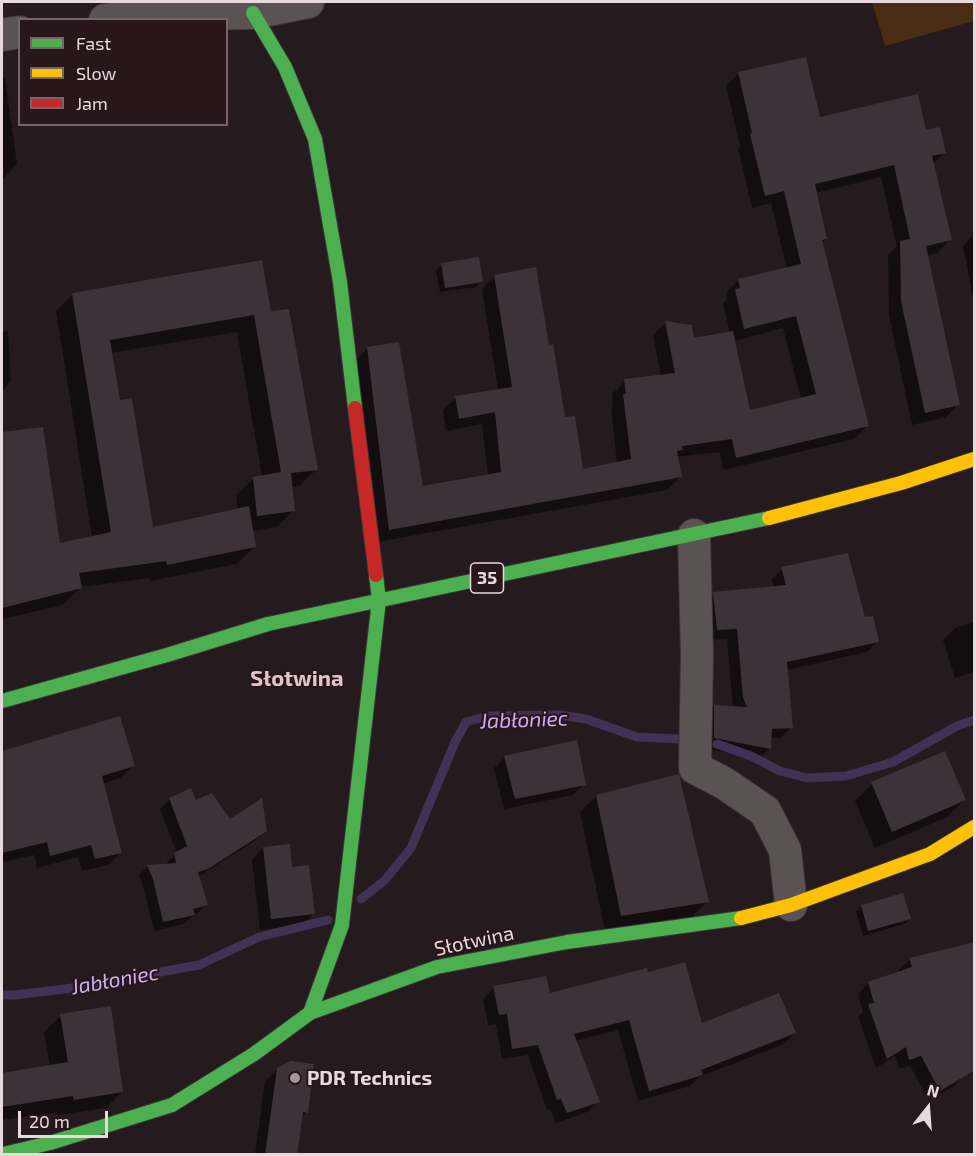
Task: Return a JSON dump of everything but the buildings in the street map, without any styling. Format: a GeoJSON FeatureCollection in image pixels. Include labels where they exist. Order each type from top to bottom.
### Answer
{"type":"FeatureCollection","features":[{"type":"Feature","properties":{"kind":"street"},"geometry":{"type":"LineString","coordinates":[[117,18],[136,15],[254,13],[308,2]]}},
{"type":"Feature","properties":{"kind":"street"},"geometry":{"type":"LineString","coordinates":[[254,13],[285,67],[315,139],[340,282],[379,600],[342,925],[310,1013]]}},
{"type":"Feature","properties":{"kind":"street"},"geometry":{"type":"LineString","coordinates":[[2,35],[18,32]]}},
{"type":"Feature","properties":{"kind":"street","name":"35"},"geometry":{"type":"LineString","coordinates":[[2,701],[268,624],[790,513],[901,483],[975,459]]}},
{"type":"Feature","properties":{"kind":"street"},"geometry":{"type":"LineString","coordinates":[[694,535],[697,657],[695,768],[724,783],[765,811],[784,850],[791,905]]}},
{"type":"Feature","properties":{"kind":"street","name":"Słotwina"},"geometry":{"type":"LineString","coordinates":[[3,1155],[50,1143],[172,1105],[254,1054],[310,1013],[437,967],[567,942],[744,918],[791,905],[930,854],[975,827]]}},
{"type":"Feature","properties":{"kind":"shaded area"},"geometry":{"type":"Polygon","coordinates":[[[872,2],[974,2],[974,21],[885,46],[872,2]]]}},
{"type":"Feature","properties":{"kind":"waterway","name":"Jabłoniec"},"geometry":{"type":"LineString","coordinates":[[361,899],[384,881],[411,848],[455,742],[466,722],[488,716],[560,715],[586,719],[637,737],[680,739]]}},
{"type":"Feature","properties":{"kind":"waterway","name":"Jabłoniec"},"geometry":{"type":"LineString","coordinates":[[717,744],[751,756],[780,771],[807,778],[846,776],[893,762],[957,726],[974,720]]}},
{"type":"Feature","properties":{"kind":"waterway","name":"Jabłoniec"},"geometry":{"type":"LineString","coordinates":[[2,995],[72,988],[199,965],[259,937],[328,920]]}},
{"type":"Feature","properties":{"kind":"traffic: fast"},"geometry":{"type":"LineString","coordinates":[[253,13],[285,67],[315,139],[340,282],[355,408]]}},
{"type":"Feature","properties":{"kind":"traffic: fast"},"geometry":{"type":"LineString","coordinates":[[2,701],[268,624],[769,518]]}},
{"type":"Feature","properties":{"kind":"traffic: fast"},"geometry":{"type":"LineString","coordinates":[[310,1013],[342,925],[379,600],[376,575]]}},
{"type":"Feature","properties":{"kind":"traffic: fast"},"geometry":{"type":"LineString","coordinates":[[3,1154],[50,1143],[172,1105],[254,1054],[310,1013],[437,967],[567,942],[741,918]]}},
{"type":"Feature","properties":{"kind":"traffic: slow"},"geometry":{"type":"LineString","coordinates":[[769,518],[901,483],[974,459]]}},
{"type":"Feature","properties":{"kind":"traffic: slow"},"geometry":{"type":"LineString","coordinates":[[741,918],[791,905],[930,854],[974,827]]}},
{"type":"Feature","properties":{"kind":"traffic: jam"},"geometry":{"type":"LineString","coordinates":[[355,408],[376,575]]}},
{"type":"Feature","properties":{"kind":"place","name":"PDR Technics"},"geometry":{"type":"Point","coordinates":[295,1078]}},
{"type":"Feature","properties":{"kind":"district","name":"Słotwina"},"geometry":{"type":"Point","coordinates":[297,679]}}]}
